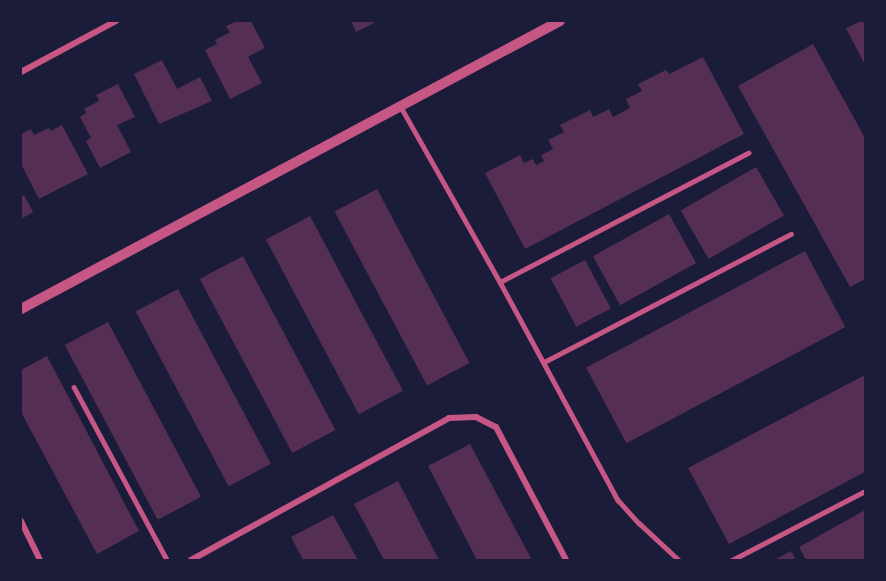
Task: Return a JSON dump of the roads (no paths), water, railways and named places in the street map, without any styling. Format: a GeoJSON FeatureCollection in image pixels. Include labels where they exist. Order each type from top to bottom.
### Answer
{"type":"FeatureCollection","features":[{"type":"Feature","properties":{"kind":"street"},"geometry":{"type":"LineString","coordinates":[[21,72],[116,21]]}},
{"type":"Feature","properties":{"kind":"street"},"geometry":{"type":"LineString","coordinates":[[21,309],[560,21]]}},
{"type":"Feature","properties":{"kind":"street"},"geometry":{"type":"LineString","coordinates":[[191,560],[449,418],[476,417],[496,427],[566,560]]}},
{"type":"Feature","properties":{"kind":"street"},"geometry":{"type":"LineString","coordinates":[[21,520],[40,560]]}},
{"type":"Feature","properties":{"kind":"lane"},"geometry":{"type":"LineString","coordinates":[[401,107],[500,282],[618,500],[679,560]]}},
{"type":"Feature","properties":{"kind":"lane"},"geometry":{"type":"LineString","coordinates":[[500,282],[748,153]]}},
{"type":"Feature","properties":{"kind":"lane"},"geometry":{"type":"LineString","coordinates":[[544,363],[791,234]]}},
{"type":"Feature","properties":{"kind":"lane"},"geometry":{"type":"LineString","coordinates":[[74,387],[167,560]]}},
{"type":"Feature","properties":{"kind":"lane"},"geometry":{"type":"LineString","coordinates":[[732,560],[865,491]]}}]}
